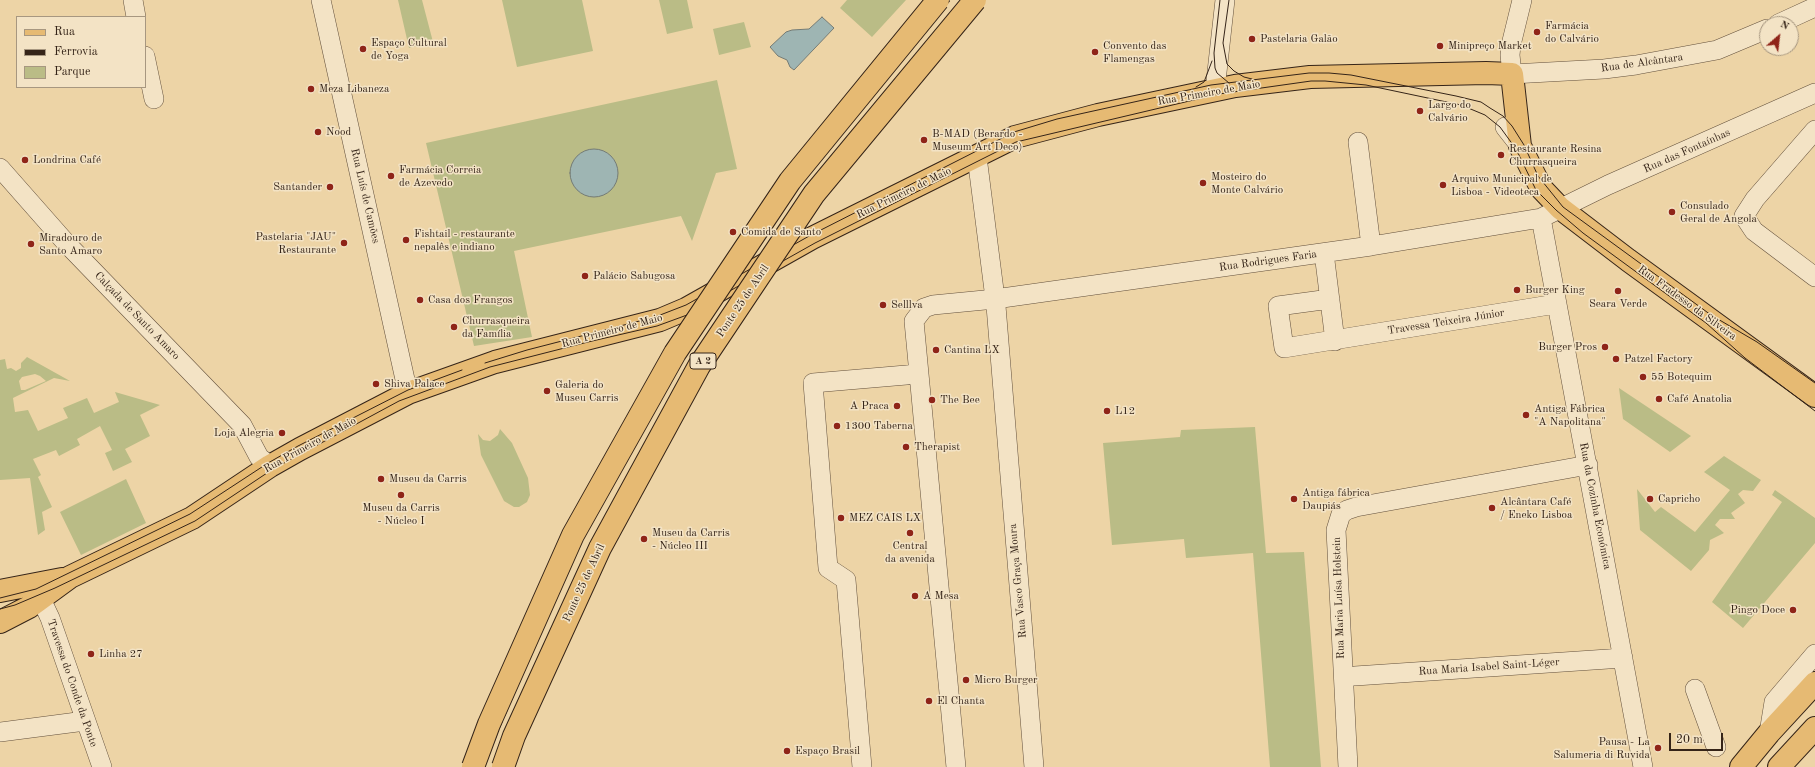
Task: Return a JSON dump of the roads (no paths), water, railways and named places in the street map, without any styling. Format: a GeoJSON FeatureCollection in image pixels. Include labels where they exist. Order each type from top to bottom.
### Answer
{"type":"FeatureCollection","features":[{"type":"Feature","properties":{"kind":"main road","name":"A 2"},"geometry":{"type":"LineString","coordinates":[[473,767],[489,724],[573,536],[675,353],[790,181],[938,0]]}},
{"type":"Feature","properties":{"kind":"main road","name":"Ponte 25 de Abril"},"geometry":{"type":"LineString","coordinates":[[503,767],[514,736],[600,548],[699,366],[814,194],[975,0]]}},
{"type":"Feature","properties":{"kind":"main road","name":"Rua Primeiro de Maio"},"geometry":{"type":"LineString","coordinates":[[38,592],[70,578],[192,518],[270,466],[408,393],[495,362],[660,320],[686,309],[812,238],[1015,137],[1098,115],[1215,90],[1310,77],[1486,73],[1512,74]]}},
{"type":"Feature","properties":{"kind":"main road"},"geometry":{"type":"LineString","coordinates":[[1512,74],[1520,146]]}},
{"type":"Feature","properties":{"kind":"main road","name":"Rua Fradesso da Silveira"},"geometry":{"type":"LineString","coordinates":[[1520,146],[1541,188],[1560,208],[1628,260],[1815,396]]}},
{"type":"Feature","properties":{"kind":"main road"},"geometry":{"type":"LineString","coordinates":[[0,591],[38,592]]}},
{"type":"Feature","properties":{"kind":"main road"},"geometry":{"type":"LineString","coordinates":[[0,622],[38,592]]}},
{"type":"Feature","properties":{"kind":"main road"},"geometry":{"type":"LineString","coordinates":[[1741,767],[1769,733],[1815,683]]}},
{"type":"Feature","properties":{"kind":"main road"},"geometry":{"type":"LineString","coordinates":[[1779,767],[1815,728]]}},
{"type":"Feature","properties":{"kind":"street"},"geometry":{"type":"LineString","coordinates":[[133,0],[136,16]]}},
{"type":"Feature","properties":{"kind":"street","name":"Rua Luís de Camões"},"geometry":{"type":"LineString","coordinates":[[321,0],[408,393]]}},
{"type":"Feature","properties":{"kind":"street"},"geometry":{"type":"LineString","coordinates":[[1215,90],[1224,0]]}},
{"type":"Feature","properties":{"kind":"street"},"geometry":{"type":"LineString","coordinates":[[1512,74],[1510,55],[1511,45],[1522,0]]}},
{"type":"Feature","properties":{"kind":"street"},"geometry":{"type":"LineString","coordinates":[[1796,16],[1815,8]]}},
{"type":"Feature","properties":{"kind":"street","name":"Rua de Alcântara"},"geometry":{"type":"LineString","coordinates":[[1512,74],[1604,69],[1651,62],[1717,50],[1759,32]]}},
{"type":"Feature","properties":{"kind":"street"},"geometry":{"type":"LineString","coordinates":[[146,61],[154,99]]}},
{"type":"Feature","properties":{"kind":"street","name":"Rua das Fontaínhas"},"geometry":{"type":"LineString","coordinates":[[1560,208],[1815,93]]}},
{"type":"Feature","properties":{"kind":"street"},"geometry":{"type":"LineString","coordinates":[[1505,127],[1520,146]]}},
{"type":"Feature","properties":{"kind":"street"},"geometry":{"type":"LineString","coordinates":[[1815,130],[1755,198],[1744,216],[1754,231],[1815,277]]}},
{"type":"Feature","properties":{"kind":"street"},"geometry":{"type":"LineString","coordinates":[[1358,142],[1371,246]]}},
{"type":"Feature","properties":{"kind":"street"},"geometry":{"type":"LineString","coordinates":[[977,157],[995,299]]}},
{"type":"Feature","properties":{"kind":"street","name":"Calçada de Santo Amaro"},"geometry":{"type":"LineString","coordinates":[[0,168],[67,244],[242,425],[259,457],[270,466]]}},
{"type":"Feature","properties":{"kind":"street"},"geometry":{"type":"LineString","coordinates":[[1541,218],[1560,208]]}},
{"type":"Feature","properties":{"kind":"street","name":"Rua Rodrigues Faria"},"geometry":{"type":"LineString","coordinates":[[956,767],[918,374],[914,321],[919,313],[932,305],[995,299],[1324,253],[1541,218]]}},
{"type":"Feature","properties":{"kind":"street","name":"Rua da Cozinha Económica"},"geometry":{"type":"LineString","coordinates":[[1541,218],[1643,767]]}},
{"type":"Feature","properties":{"kind":"street"},"geometry":{"type":"LineString","coordinates":[[1324,253],[1335,341]]}},
{"type":"Feature","properties":{"kind":"street","name":"Rua Vasco Graça Moura"},"geometry":{"type":"LineString","coordinates":[[995,299],[1034,767]]}},
{"type":"Feature","properties":{"kind":"street","name":"Travessa Teixeira Júnior"},"geometry":{"type":"LineString","coordinates":[[1330,299],[1278,306],[1284,348],[1335,341],[1556,304]]}},
{"type":"Feature","properties":{"kind":"street"},"geometry":{"type":"LineString","coordinates":[[862,767],[846,580],[828,568],[813,383],[918,374]]}},
{"type":"Feature","properties":{"kind":"street","name":"Rua Maria Luísa Holstein"},"geometry":{"type":"LineString","coordinates":[[1348,767],[1336,530],[1341,514],[1346,510],[1356,507],[1588,465]]}},
{"type":"Feature","properties":{"kind":"street","name":"Travessa do Conde da Ponte"},"geometry":{"type":"LineString","coordinates":[[38,592],[50,618],[102,767]]}},
{"type":"Feature","properties":{"kind":"street"},"geometry":{"type":"LineString","coordinates":[[1769,733],[1774,702],[1815,654]]}},
{"type":"Feature","properties":{"kind":"street","name":"Rua Maria Isabel Saint-Léger"},"geometry":{"type":"LineString","coordinates":[[1355,676],[1623,658]]}},
{"type":"Feature","properties":{"kind":"street"},"geometry":{"type":"LineString","coordinates":[[1695,689],[1716,747]]}},
{"type":"Feature","properties":{"kind":"street"},"geometry":{"type":"LineString","coordinates":[[0,732],[85,721]]}},
{"type":"Feature","properties":{"kind":"water"},"geometry":{"type":"Polygon","coordinates":[[[822,17],[834,28],[794,70],[790,67],[787,60],[778,56],[770,47],[786,32],[792,30],[809,29],[822,17]]]}},
{"type":"Feature","properties":{"kind":"water"},"geometry":{"type":"Polygon","coordinates":[[[594,149],[603,151],[611,156],[616,164],[618,173],[616,182],[611,190],[603,195],[594,197],[585,195],[577,190],[572,182],[570,173],[572,164],[577,156],[585,151],[594,149]]]}},
{"type":"Feature","properties":{"kind":"tram line"},"geometry":{"type":"LineString","coordinates":[[1220,0],[1214,53],[1215,68],[1217,73],[1229,83]]}},
{"type":"Feature","properties":{"kind":"tram line"},"geometry":{"type":"LineString","coordinates":[[1229,0],[1223,43],[1227,64],[1234,71],[1244,77],[1252,79]]}},
{"type":"Feature","properties":{"kind":"tram line"},"geometry":{"type":"LineString","coordinates":[[1196,87],[1204,82],[1212,61]]}},
{"type":"Feature","properties":{"kind":"tram line"},"geometry":{"type":"LineString","coordinates":[[485,363],[527,350],[655,317],[686,305],[811,235],[1014,132],[1057,119],[1211,85],[1309,73],[1329,73],[1351,75],[1481,102],[1503,116],[1512,126],[1524,145],[1538,176],[1563,207],[1711,315],[1757,342],[1815,383]]}},
{"type":"Feature","properties":{"kind":"tram line"},"geometry":{"type":"LineString","coordinates":[[0,609],[15,605],[55,588],[195,521],[273,469],[399,401],[490,367],[657,326],[687,315],[815,243],[1016,142],[1219,94],[1311,81],[1366,85],[1461,105],[1485,115],[1500,127],[1516,149],[1536,190],[1556,210],[1583,233],[1706,323],[1745,358],[1815,411]]}},
{"type":"Feature","properties":{"kind":"tram line"},"geometry":{"type":"LineString","coordinates":[[0,598],[36,589],[190,514],[268,463],[298,446],[408,390],[462,370]]}},
{"type":"Feature","properties":{"kind":"railway"},"geometry":{"type":"LineString","coordinates":[[483,767],[580,539],[683,357],[797,185],[949,0]]}},
{"type":"Feature","properties":{"kind":"railway"},"geometry":{"type":"LineString","coordinates":[[495,767],[507,733],[591,544],[693,363],[806,190],[964,0]]}},
{"type":"Feature","properties":{"kind":"place","name":"Farmácia do Calvário"},"geometry":{"type":"Point","coordinates":[1537,32]}},
{"type":"Feature","properties":{"kind":"place","name":"Pastelaria Galão"},"geometry":{"type":"Point","coordinates":[1252,39]}},
{"type":"Feature","properties":{"kind":"place","name":"Minipreço Market"},"geometry":{"type":"Point","coordinates":[1440,46]}},
{"type":"Feature","properties":{"kind":"place","name":"Espaço Cultural de Yoga"},"geometry":{"type":"Point","coordinates":[363,49]}},
{"type":"Feature","properties":{"kind":"place","name":"Convento das Flamengas"},"geometry":{"type":"Point","coordinates":[1095,52]}},
{"type":"Feature","properties":{"kind":"place","name":"Meza Libaneza"},"geometry":{"type":"Point","coordinates":[311,89]}},
{"type":"Feature","properties":{"kind":"place","name":"Largo do Calvário"},"geometry":{"type":"Point","coordinates":[1420,111]}},
{"type":"Feature","properties":{"kind":"place","name":"Nood"},"geometry":{"type":"Point","coordinates":[318,132]}},
{"type":"Feature","properties":{"kind":"place","name":"B-MAD (Berardo - Museum Art Deco)"},"geometry":{"type":"Point","coordinates":[924,140]}},
{"type":"Feature","properties":{"kind":"place","name":"Restaurante Resina Churrasqueira"},"geometry":{"type":"Point","coordinates":[1501,155]}},
{"type":"Feature","properties":{"kind":"place","name":"Londrina Café"},"geometry":{"type":"Point","coordinates":[25,160]}},
{"type":"Feature","properties":{"kind":"place","name":"Farmácia Correia de Azevedo"},"geometry":{"type":"Point","coordinates":[391,176]}},
{"type":"Feature","properties":{"kind":"place","name":"Mosteiro do Monte Calvário"},"geometry":{"type":"Point","coordinates":[1203,183]}},
{"type":"Feature","properties":{"kind":"place","name":"Arquivo Municipal de Lisboa - Videoteca"},"geometry":{"type":"Point","coordinates":[1443,185]}},
{"type":"Feature","properties":{"kind":"place","name":"Santander"},"geometry":{"type":"Point","coordinates":[330,187]}},
{"type":"Feature","properties":{"kind":"place","name":"Consulado Geral de Angola"},"geometry":{"type":"Point","coordinates":[1672,212]}},
{"type":"Feature","properties":{"kind":"place","name":"Comida de Santo"},"geometry":{"type":"Point","coordinates":[733,232]}},
{"type":"Feature","properties":{"kind":"place","name":"Fishtail - restaurante nepalês e indiano"},"geometry":{"type":"Point","coordinates":[406,240]}},
{"type":"Feature","properties":{"kind":"place","name":"Pastelaria \"JAU\" Restaurante"},"geometry":{"type":"Point","coordinates":[344,243]}},
{"type":"Feature","properties":{"kind":"place","name":"Miradouro de Santo Amaro"},"geometry":{"type":"Point","coordinates":[31,244]}},
{"type":"Feature","properties":{"kind":"place","name":"Palácio Sabugosa"},"geometry":{"type":"Point","coordinates":[585,276]}},
{"type":"Feature","properties":{"kind":"place","name":"Burger King"},"geometry":{"type":"Point","coordinates":[1517,290]}},
{"type":"Feature","properties":{"kind":"place","name":"Seara Verde"},"geometry":{"type":"Point","coordinates":[1618,291]}},
{"type":"Feature","properties":{"kind":"place","name":"Casa dos Frangos"},"geometry":{"type":"Point","coordinates":[420,300]}},
{"type":"Feature","properties":{"kind":"place","name":"Selllva"},"geometry":{"type":"Point","coordinates":[883,305]}},
{"type":"Feature","properties":{"kind":"place","name":"Churrasqueira da Família"},"geometry":{"type":"Point","coordinates":[454,327]}},
{"type":"Feature","properties":{"kind":"place","name":"Burger Pros"},"geometry":{"type":"Point","coordinates":[1605,347]}},
{"type":"Feature","properties":{"kind":"place","name":"Cantina LX"},"geometry":{"type":"Point","coordinates":[936,350]}},
{"type":"Feature","properties":{"kind":"place","name":"Patzel Factory"},"geometry":{"type":"Point","coordinates":[1616,359]}},
{"type":"Feature","properties":{"kind":"place","name":"55 Botequim"},"geometry":{"type":"Point","coordinates":[1643,377]}},
{"type":"Feature","properties":{"kind":"place","name":"Shiva Palace"},"geometry":{"type":"Point","coordinates":[376,384]}},
{"type":"Feature","properties":{"kind":"place","name":"Galeria do Museu Carris"},"geometry":{"type":"Point","coordinates":[547,391]}},
{"type":"Feature","properties":{"kind":"place","name":"Café Anatolia"},"geometry":{"type":"Point","coordinates":[1659,399]}},
{"type":"Feature","properties":{"kind":"place","name":"The Bee"},"geometry":{"type":"Point","coordinates":[932,400]}},
{"type":"Feature","properties":{"kind":"place","name":"A Praca"},"geometry":{"type":"Point","coordinates":[897,406]}},
{"type":"Feature","properties":{"kind":"place","name":"L12"},"geometry":{"type":"Point","coordinates":[1107,411]}},
{"type":"Feature","properties":{"kind":"place","name":"Antiga Fábrica \"A Napolitana\""},"geometry":{"type":"Point","coordinates":[1526,415]}},
{"type":"Feature","properties":{"kind":"place","name":"1300 Taberna"},"geometry":{"type":"Point","coordinates":[837,426]}},
{"type":"Feature","properties":{"kind":"place","name":"Loja Alegria"},"geometry":{"type":"Point","coordinates":[282,433]}},
{"type":"Feature","properties":{"kind":"place","name":"Therapist"},"geometry":{"type":"Point","coordinates":[906,447]}},
{"type":"Feature","properties":{"kind":"place","name":"Museu da Carris"},"geometry":{"type":"Point","coordinates":[381,479]}},
{"type":"Feature","properties":{"kind":"place","name":"Museu da Carris - Núcleo I"},"geometry":{"type":"Point","coordinates":[401,495]}},
{"type":"Feature","properties":{"kind":"place","name":"Antiga fábrica Daupiás"},"geometry":{"type":"Point","coordinates":[1294,499]}},
{"type":"Feature","properties":{"kind":"place","name":"Capricho"},"geometry":{"type":"Point","coordinates":[1650,499]}},
{"type":"Feature","properties":{"kind":"place","name":"Alcântara Café / Eneko Lisboa"},"geometry":{"type":"Point","coordinates":[1492,508]}},
{"type":"Feature","properties":{"kind":"place","name":"MEZ CAIS LX"},"geometry":{"type":"Point","coordinates":[841,518]}},
{"type":"Feature","properties":{"kind":"place","name":"Central da avenida"},"geometry":{"type":"Point","coordinates":[910,533]}},
{"type":"Feature","properties":{"kind":"place","name":"Museu da Carris - Núcleo III"},"geometry":{"type":"Point","coordinates":[644,539]}},
{"type":"Feature","properties":{"kind":"place","name":"A Mesa"},"geometry":{"type":"Point","coordinates":[915,596]}},
{"type":"Feature","properties":{"kind":"place","name":"Pingo Doce"},"geometry":{"type":"Point","coordinates":[1793,610]}},
{"type":"Feature","properties":{"kind":"place","name":"Linha 27"},"geometry":{"type":"Point","coordinates":[91,654]}},
{"type":"Feature","properties":{"kind":"place","name":"Micro Burger"},"geometry":{"type":"Point","coordinates":[966,680]}},
{"type":"Feature","properties":{"kind":"place","name":"El Chanta"},"geometry":{"type":"Point","coordinates":[929,701]}},
{"type":"Feature","properties":{"kind":"place","name":"Pausa - La Salumeria di Ruvida"},"geometry":{"type":"Point","coordinates":[1658,748]}},
{"type":"Feature","properties":{"kind":"place","name":"Espaço Brasil"},"geometry":{"type":"Point","coordinates":[787,751]}}]}
